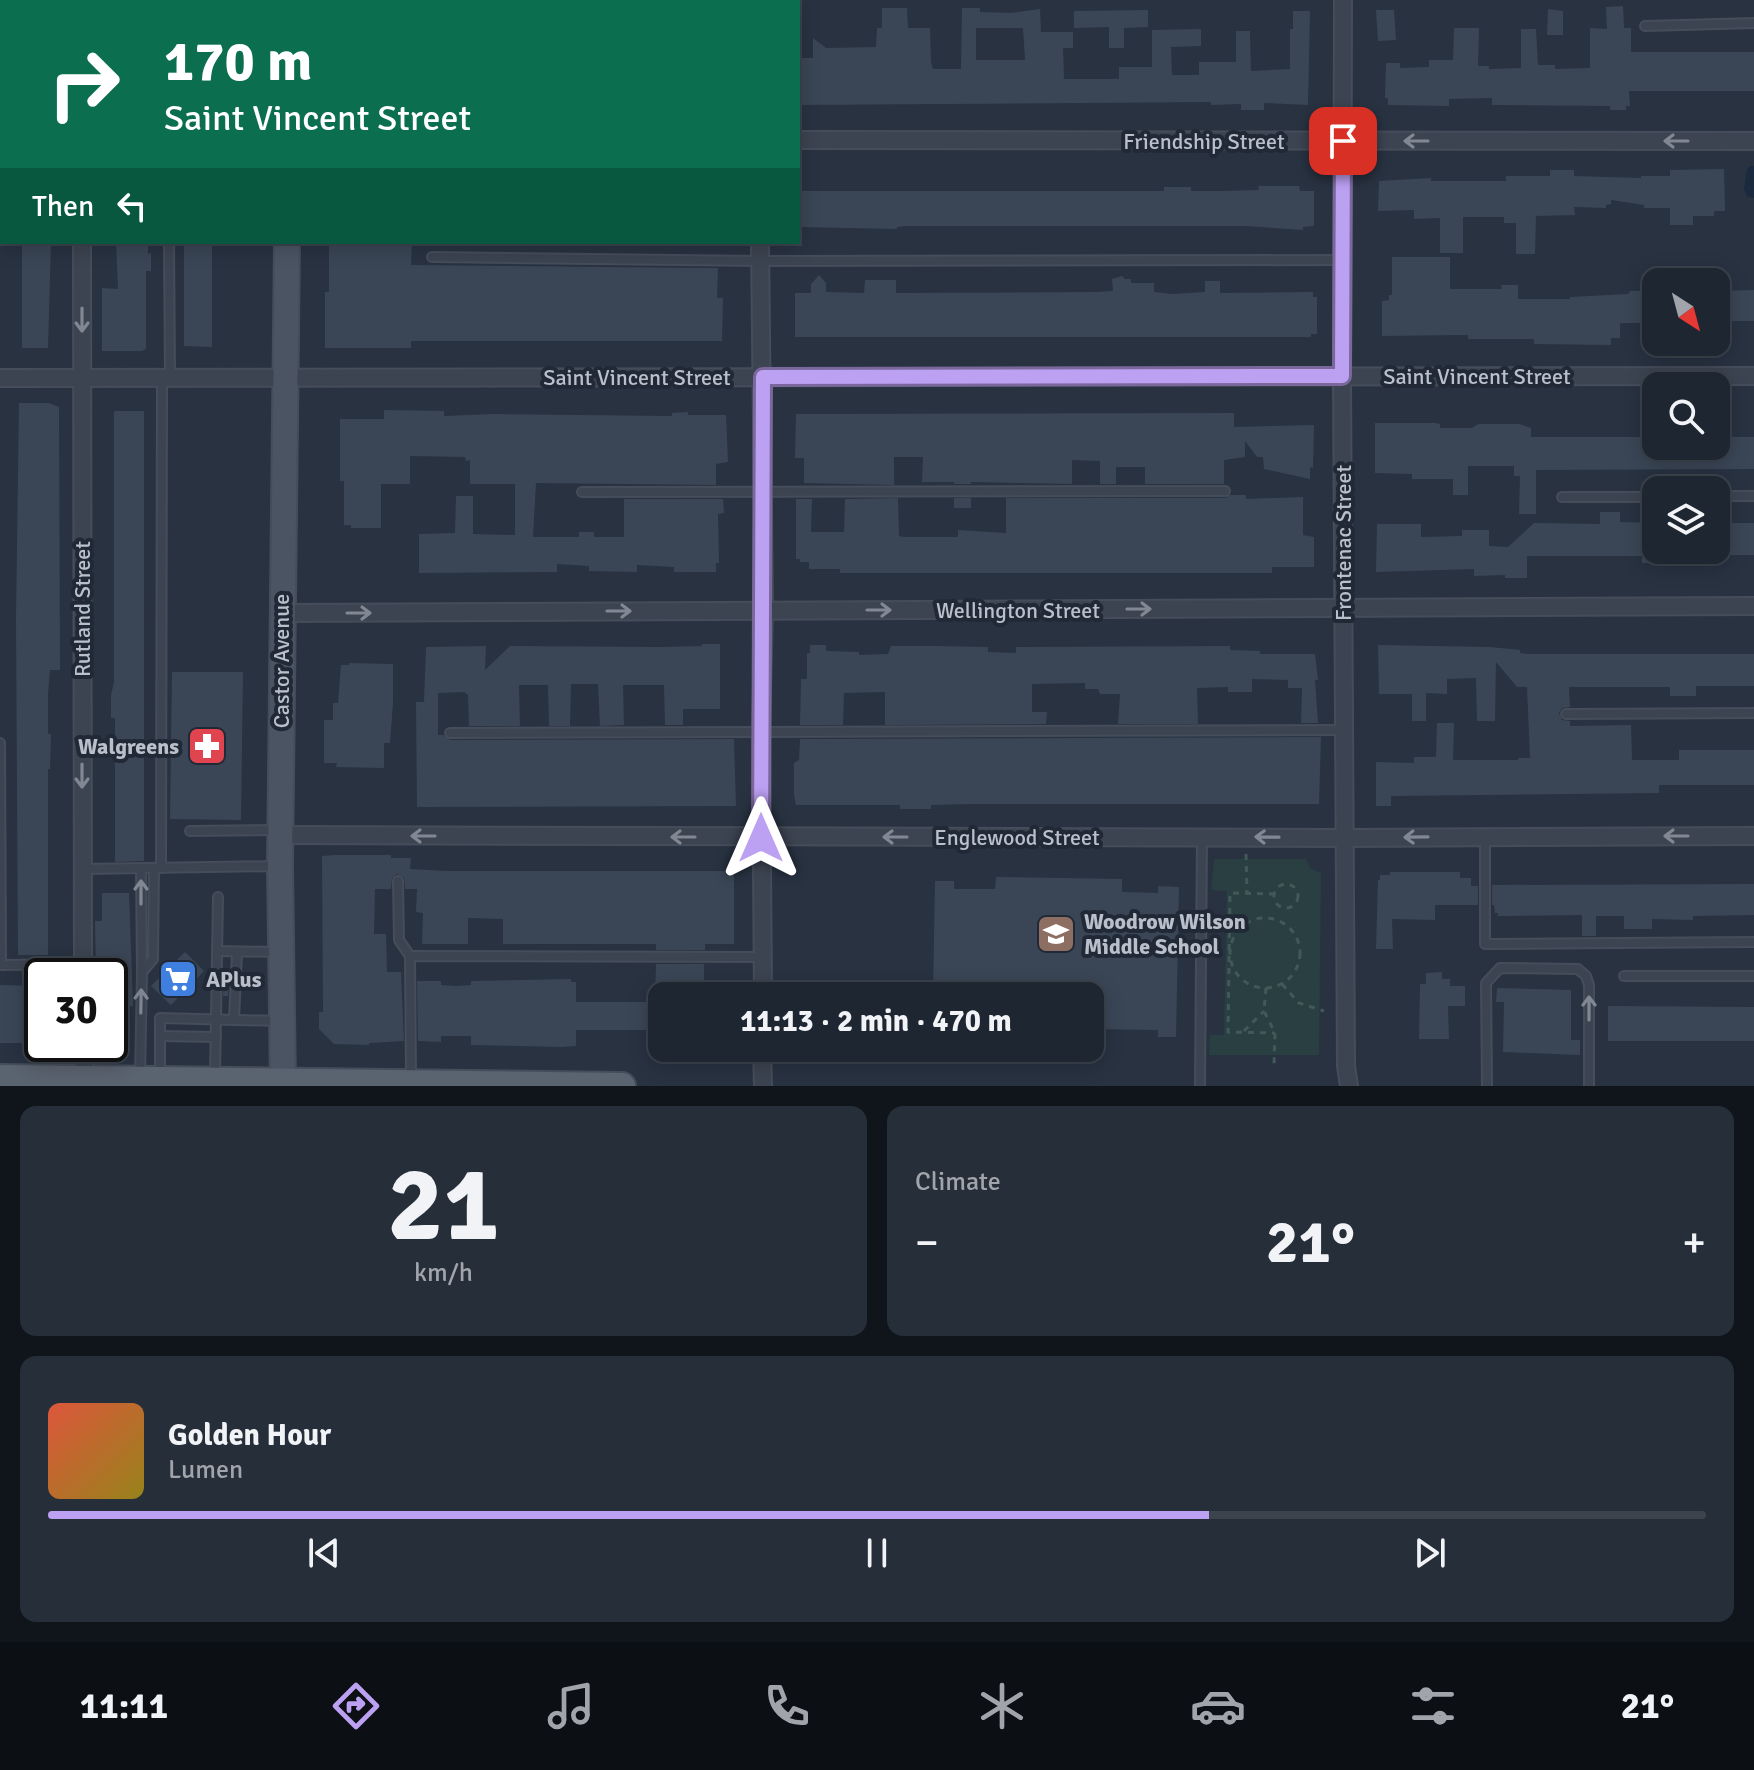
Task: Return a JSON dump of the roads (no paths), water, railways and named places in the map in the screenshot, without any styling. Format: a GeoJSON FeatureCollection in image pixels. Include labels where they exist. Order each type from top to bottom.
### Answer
{"type":"FeatureCollection","features":[{"type":"Feature","properties":{"kind":"main road","name":"Castor Avenue"},"geometry":{"type":"LineString","coordinates":[[281,1084],[281,613],[287,244]]}},
{"type":"Feature","properties":{"kind":"main road"},"geometry":{"type":"LineString","coordinates":[[0,1078],[622,1086]]}},
{"type":"Feature","properties":{"kind":"street","name":"Frontenac Street"},"geometry":{"type":"LineString","coordinates":[[1343,0],[1342,376],[1346,1066],[1349,1086]]}},
{"type":"Feature","properties":{"kind":"street","name":"Friendship Street"},"geometry":{"type":"LineString","coordinates":[[800,140],[1754,141]]}},
{"type":"Feature","properties":{"kind":"street","name":"Rutland Street"},"geometry":{"type":"LineString","coordinates":[[82,244],[83,958]]}},
{"type":"Feature","properties":{"kind":"street"},"geometry":{"type":"LineString","coordinates":[[760,244],[764,610],[761,731],[763,982]]}},
{"type":"Feature","properties":{"kind":"street","name":"Saint Vincent Street"},"geometry":{"type":"LineString","coordinates":[[0,378],[1754,376]]}},
{"type":"Feature","properties":{"kind":"street","name":"Wellington Street"},"geometry":{"type":"LineString","coordinates":[[281,613],[1754,606]]}},
{"type":"Feature","properties":{"kind":"street","name":"Englewood Street"},"geometry":{"type":"LineString","coordinates":[[280,832],[761,838],[1754,836]]}},
{"type":"Feature","properties":{"kind":"street"},"geometry":{"type":"LineString","coordinates":[[84,1062],[84,1078]]}},
{"type":"Feature","properties":{"kind":"street"},"geometry":{"type":"LineString","coordinates":[[762,1062],[763,1086]]}},
{"type":"Feature","properties":{"kind":"lane"},"geometry":{"type":"LineString","coordinates":[[1645,26],[1754,23]]}},
{"type":"Feature","properties":{"kind":"lane"},"geometry":{"type":"LineString","coordinates":[[142,972],[153,959],[158,868],[169,244]]}},
{"type":"Feature","properties":{"kind":"lane"},"geometry":{"type":"LineString","coordinates":[[432,257],[760,261],[1343,260]]}},
{"type":"Feature","properties":{"kind":"lane"},"geometry":{"type":"LineString","coordinates":[[582,492],[1225,491]]}},
{"type":"Feature","properties":{"kind":"lane"},"geometry":{"type":"LineString","coordinates":[[1730,496],[1754,496]]}},
{"type":"Feature","properties":{"kind":"lane"},"geometry":{"type":"LineString","coordinates":[[1562,497],[1642,497]]}},
{"type":"Feature","properties":{"kind":"lane"},"geometry":{"type":"LineString","coordinates":[[1566,714],[1754,713]]}},
{"type":"Feature","properties":{"kind":"lane"},"geometry":{"type":"LineString","coordinates":[[450,733],[1346,730]]}},
{"type":"Feature","properties":{"kind":"lane"},"geometry":{"type":"LineString","coordinates":[[0,743],[1,965],[24,966]]}},
{"type":"Feature","properties":{"kind":"lane"},"geometry":{"type":"LineString","coordinates":[[190,831],[280,832]]}},
{"type":"Feature","properties":{"kind":"lane"},"geometry":{"type":"LineString","coordinates":[[1485,836],[1485,944],[1754,942]]}},
{"type":"Feature","properties":{"kind":"lane"},"geometry":{"type":"LineString","coordinates":[[1200,1086],[1202,837]]}},
{"type":"Feature","properties":{"kind":"lane"},"geometry":{"type":"LineString","coordinates":[[82,869],[280,866]]}},
{"type":"Feature","properties":{"kind":"lane"},"geometry":{"type":"LineString","coordinates":[[141,868],[142,972],[150,1079]]}},
{"type":"Feature","properties":{"kind":"lane"},"geometry":{"type":"LineString","coordinates":[[398,881],[399,940],[410,956],[411,1082]]}},
{"type":"Feature","properties":{"kind":"lane"},"geometry":{"type":"LineString","coordinates":[[215,1079],[218,897]]}},
{"type":"Feature","properties":{"kind":"lane"},"geometry":{"type":"LineString","coordinates":[[217,951],[280,952]]}},
{"type":"Feature","properties":{"kind":"lane"},"geometry":{"type":"LineString","coordinates":[[234,1020],[237,952]]}},
{"type":"Feature","properties":{"kind":"lane"},"geometry":{"type":"LineString","coordinates":[[410,956],[763,957]]}},
{"type":"Feature","properties":{"kind":"lane"},"geometry":{"type":"LineString","coordinates":[[1487,1086],[1486,983],[1500,968],[1578,969],[1586,976],[1589,985],[1589,1086]]}},
{"type":"Feature","properties":{"kind":"lane"},"geometry":{"type":"LineString","coordinates":[[1624,976],[1754,976]]}},
{"type":"Feature","properties":{"kind":"lane"},"geometry":{"type":"LineString","coordinates":[[150,1079],[160,1036],[160,1018],[281,1021]]}},
{"type":"Feature","properties":{"kind":"lane"},"geometry":{"type":"LineString","coordinates":[[160,1036],[216,1037]]}},
{"type":"Feature","properties":{"kind":"water"},"geometry":{"type":"Polygon","coordinates":[[[1750,166],[1754,166],[1754,198],[1747,196],[1744,189],[1750,166]]]}},
{"type":"Feature","properties":{"kind":"place","name":"Walgreens"},"geometry":{"type":"Point","coordinates":[207,746]}},
{"type":"Feature","properties":{"kind":"place","name":"Woodrow Wilson Middle School"},"geometry":{"type":"Point","coordinates":[1056,934]}},
{"type":"Feature","properties":{"kind":"place","name":"APlus"},"geometry":{"type":"Point","coordinates":[178,979]}}]}
